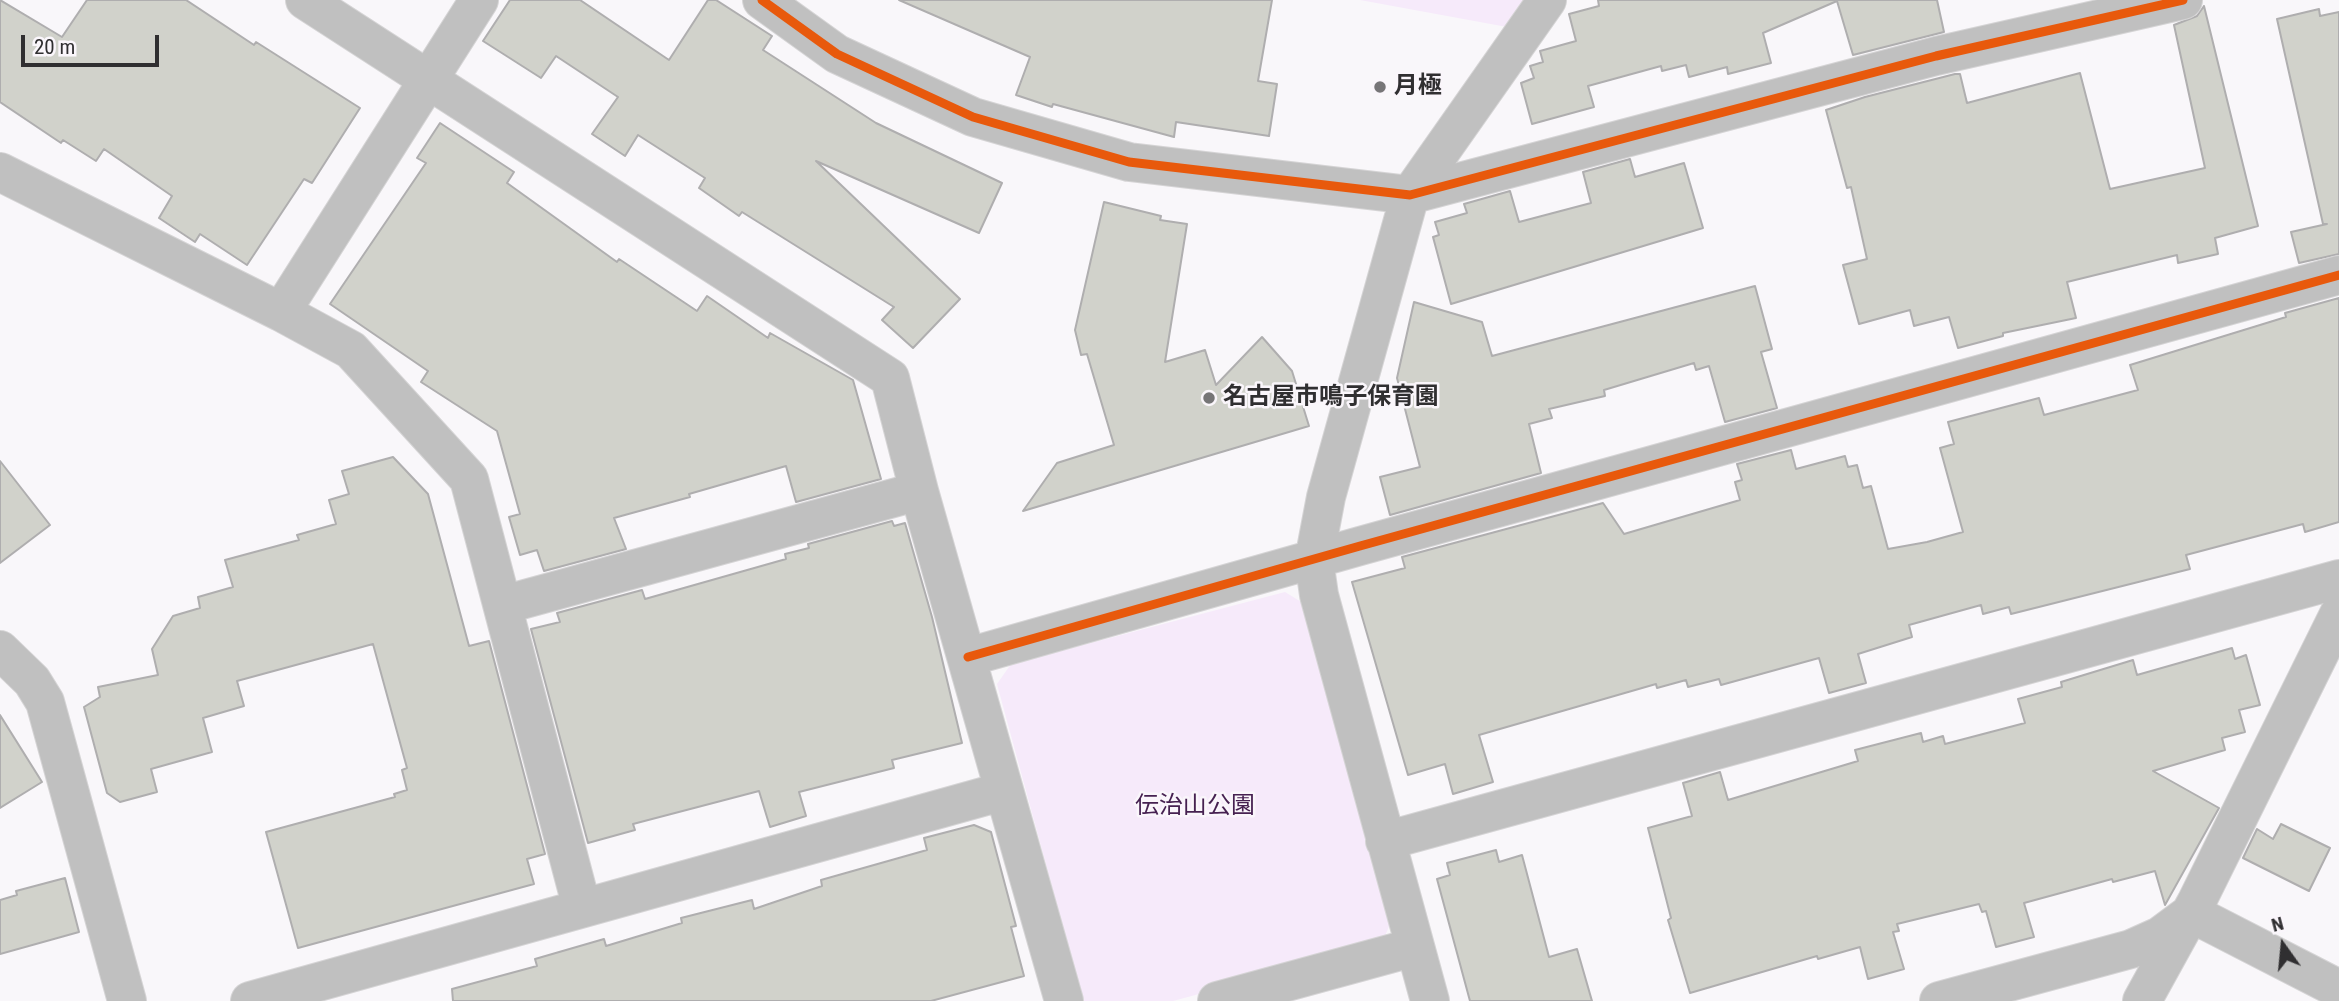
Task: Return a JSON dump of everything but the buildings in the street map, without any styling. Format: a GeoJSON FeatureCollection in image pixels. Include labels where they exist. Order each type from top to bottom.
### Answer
{"type":"FeatureCollection","features":[{"type":"Feature","properties":{"kind":"street"},"geometry":{"type":"LineString","coordinates":[[305,0],[890,378],[919,491],[1064,1001]]}},
{"type":"Feature","properties":{"kind":"street"},"geometry":{"type":"LineString","coordinates":[[281,312],[479,0]]}},
{"type":"Feature","properties":{"kind":"street"},"geometry":{"type":"LineString","coordinates":[[762,0],[837,54],[973,117],[1129,162],[1410,195],[1936,56],[2183,0]]}},
{"type":"Feature","properties":{"kind":"street"},"geometry":{"type":"LineString","coordinates":[[1430,1001],[1319,596],[1314,560],[1326,497],[1410,195],[1547,0]]}},
{"type":"Feature","properties":{"kind":"street"},"geometry":{"type":"LineString","coordinates":[[0,172],[281,312],[351,350],[469,479],[582,908]]}},
{"type":"Feature","properties":{"kind":"street"},"geometry":{"type":"LineString","coordinates":[[968,657],[2339,275]]}},
{"type":"Feature","properties":{"kind":"street"},"geometry":{"type":"LineString","coordinates":[[503,605],[919,491]]}},
{"type":"Feature","properties":{"kind":"street"},"geometry":{"type":"LineString","coordinates":[[1385,841],[2339,579]]}},
{"type":"Feature","properties":{"kind":"street"},"geometry":{"type":"LineString","coordinates":[[2142,1001],[2191,913],[2339,614]]}},
{"type":"Feature","properties":{"kind":"street"},"geometry":{"type":"LineString","coordinates":[[0,650],[32,681],[46,702],[127,1001]]}},
{"type":"Feature","properties":{"kind":"street"},"geometry":{"type":"LineString","coordinates":[[250,1001],[1004,791]]}},
{"type":"Feature","properties":{"kind":"street"},"geometry":{"type":"LineString","coordinates":[[2191,913],[2339,989]]}},
{"type":"Feature","properties":{"kind":"street"},"geometry":{"type":"LineString","coordinates":[[1940,1001],[2131,949],[2160,936],[2191,913]]}},
{"type":"Feature","properties":{"kind":"street"},"geometry":{"type":"LineString","coordinates":[[1217,1001],[1415,947]]}},
{"type":"Feature","properties":{"kind":"green space"},"geometry":{"type":"Polygon","coordinates":[[[1360,0],[1526,0],[1507,27],[1360,0]]]}},
{"type":"Feature","properties":{"kind":"green space","name":"伝治山公園"},"geometry":{"type":"Polygon","coordinates":[[[1285,592],[1303,603],[1391,922],[1381,945],[1173,1001],[1083,1001],[997,684],[1011,664],[1285,592]]]}},
{"type":"Feature","properties":{"kind":"cycle path"},"geometry":{"type":"LineString","coordinates":[[762,0],[837,54],[973,117],[1129,162],[1410,195],[1936,56],[2183,0]]}},
{"type":"Feature","properties":{"kind":"cycle path"},"geometry":{"type":"LineString","coordinates":[[968,657],[2339,275]]}},
{"type":"Feature","properties":{"kind":"place","name":"月極"},"geometry":{"type":"Point","coordinates":[1380,87]}},
{"type":"Feature","properties":{"kind":"place","name":"名古屋市鳴子保育園"},"geometry":{"type":"Point","coordinates":[1209,398]}}]}
